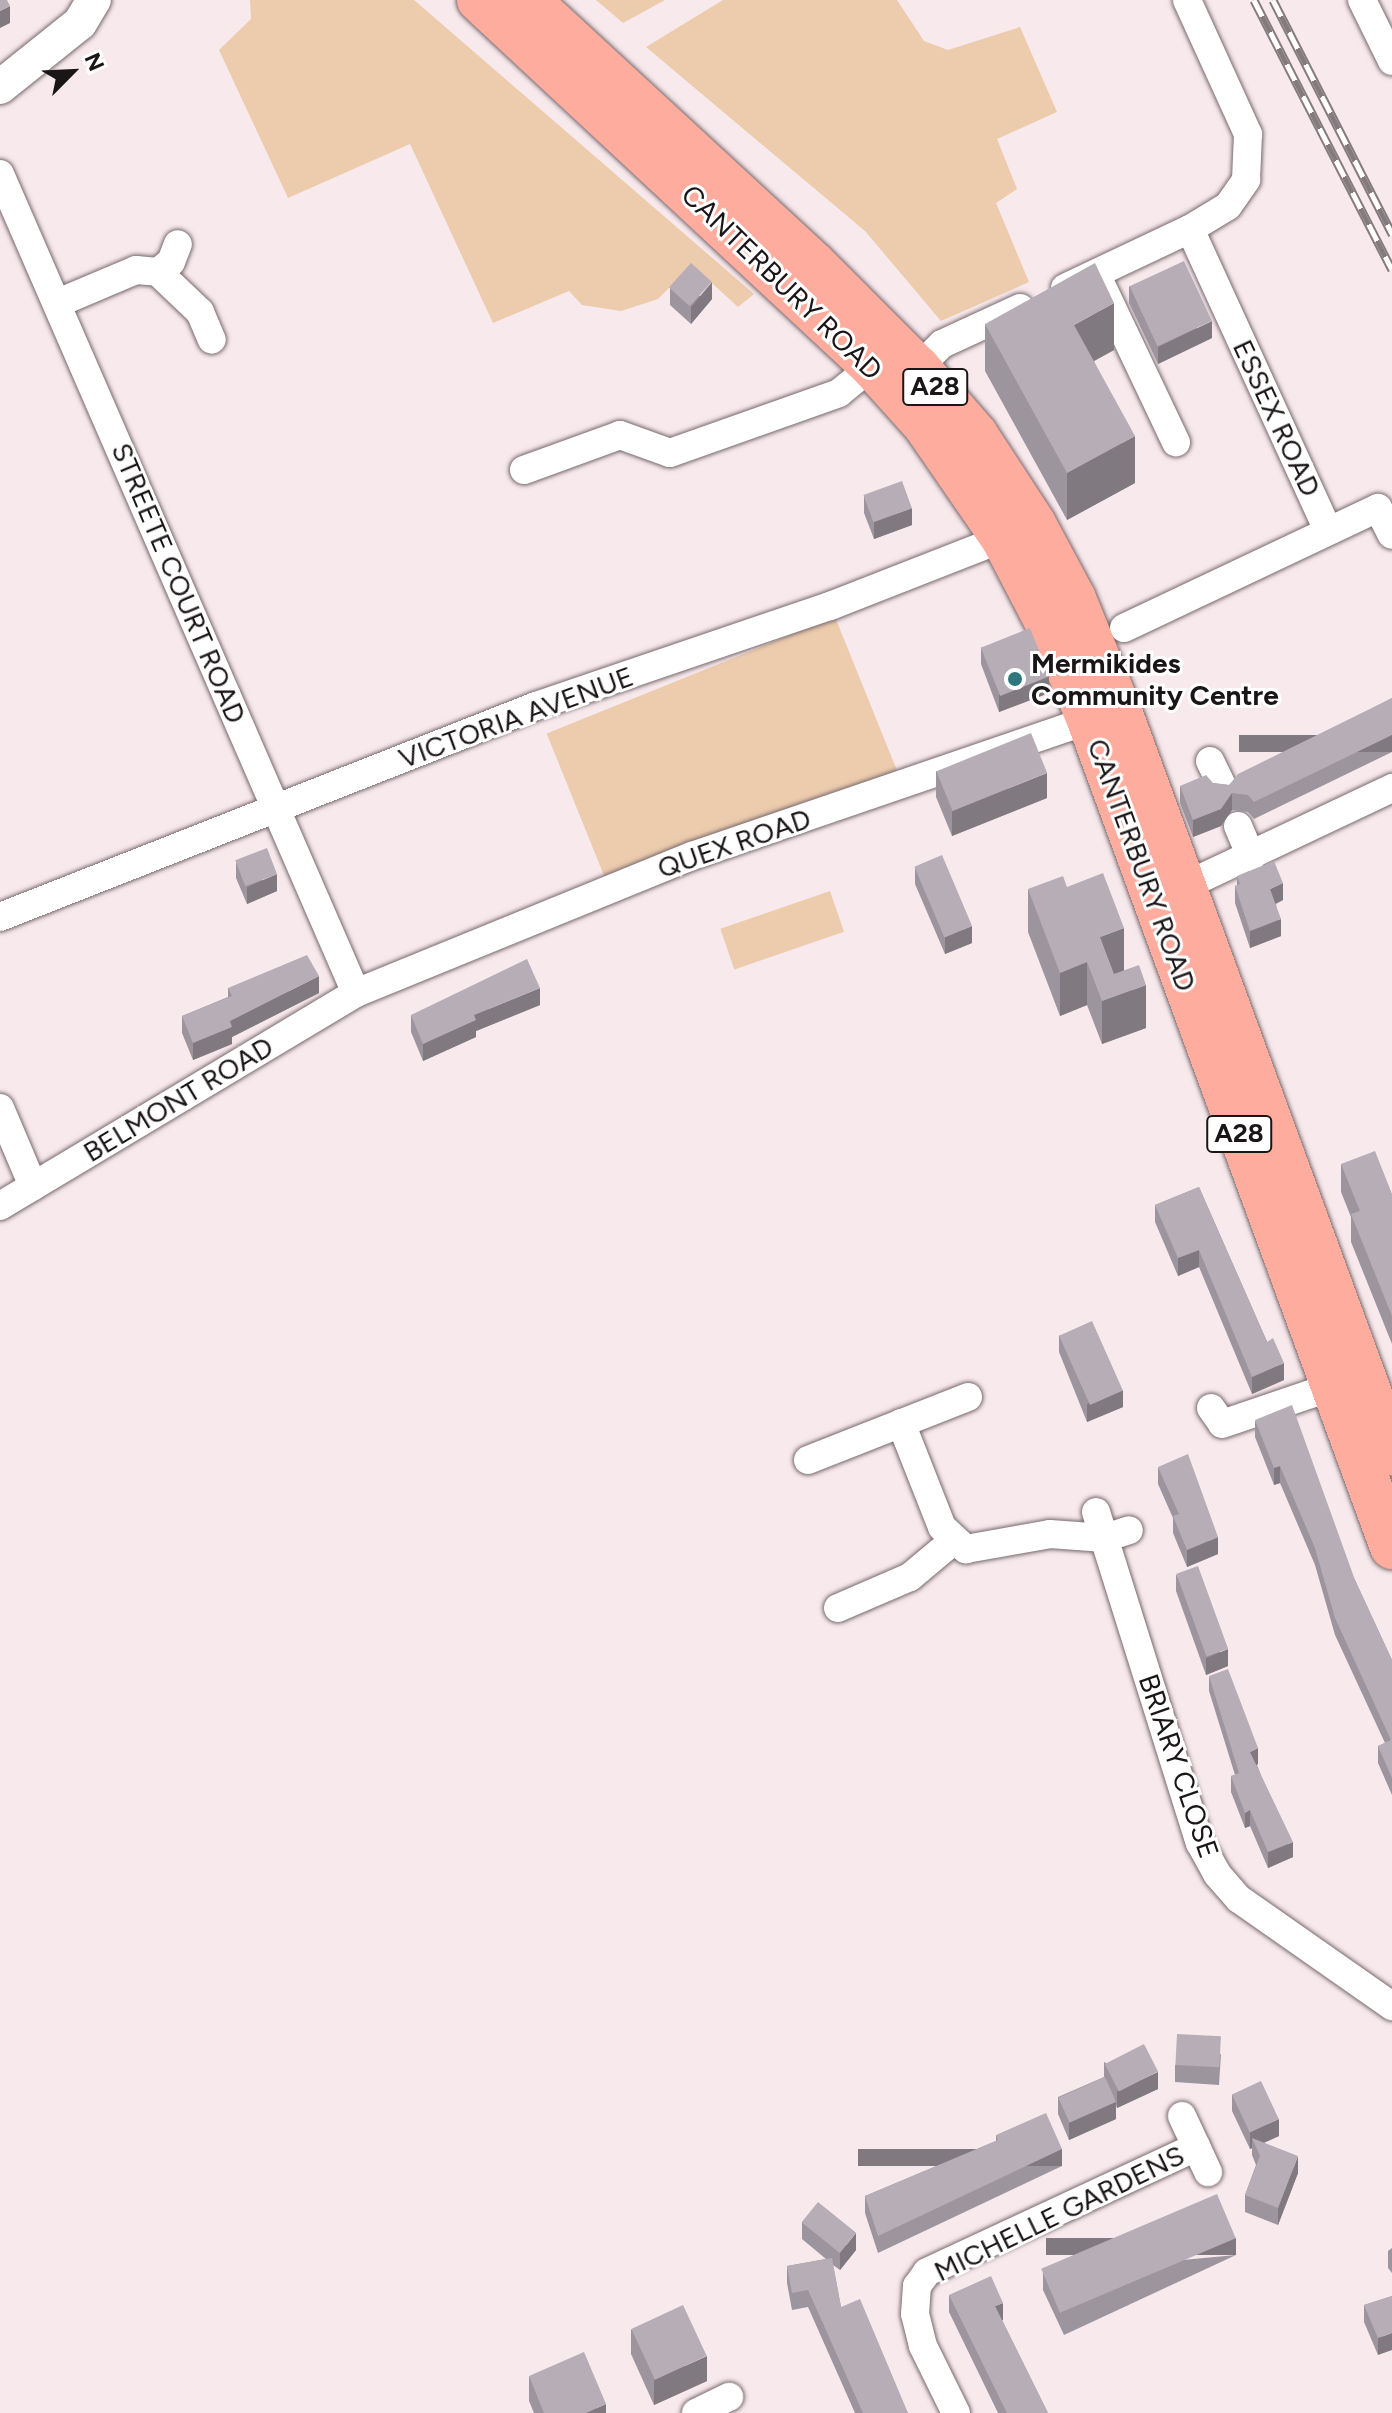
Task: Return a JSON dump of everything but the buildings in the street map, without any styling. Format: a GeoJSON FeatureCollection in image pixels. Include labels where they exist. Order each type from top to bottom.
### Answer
{"type":"FeatureCollection","features":[{"type":"Feature","properties":{"kind":"highway","name":"CANTERBURY ROAD"},"geometry":{"type":"LineString","coordinates":[[479,0],[872,366],[1019,532]]}},
{"type":"Feature","properties":{"kind":"highway","name":"CANTERBURY ROAD"},"geometry":{"type":"LineString","coordinates":[[528,0],[814,264],[918,368],[976,435],[1019,532],[1057,642],[1104,714],[1170,893],[1392,1454]]}},
{"type":"Feature","properties":{"kind":"highway","name":"CANTERBURY ROAD"},"geometry":{"type":"LineString","coordinates":[[1170,893],[1331,1387],[1392,1547]]}},
{"type":"Feature","properties":{"kind":"street"},"geometry":{"type":"LineString","coordinates":[[0,87],[80,23],[94,0]]}},
{"type":"Feature","properties":{"kind":"street"},"geometry":{"type":"LineString","coordinates":[[524,470],[620,435],[670,453],[839,393],[872,366],[918,368],[942,344],[1190,229],[1228,206],[1246,180],[1248,134],[1187,0]]}},
{"type":"Feature","properties":{"kind":"street"},"geometry":{"type":"LineString","coordinates":[[1362,0],[1392,61]]}},
{"type":"Feature","properties":{"kind":"street","name":"STREETE COURT ROAD"},"geometry":{"type":"LineString","coordinates":[[0,174],[356,993]]}},
{"type":"Feature","properties":{"kind":"street","name":"ESSEX ROAD"},"geometry":{"type":"LineString","coordinates":[[1190,229],[1328,530],[1378,508],[1392,535]]}},
{"type":"Feature","properties":{"kind":"street"},"geometry":{"type":"LineString","coordinates":[[158,272],[171,262],[178,244]]}},
{"type":"Feature","properties":{"kind":"street"},"geometry":{"type":"LineString","coordinates":[[58,303],[136,270],[158,272],[200,312],[212,340]]}},
{"type":"Feature","properties":{"kind":"street"},"geometry":{"type":"LineString","coordinates":[[1096,273],[1176,442]]}},
{"type":"Feature","properties":{"kind":"street"},"geometry":{"type":"LineString","coordinates":[[1124,628],[1328,530]]}},
{"type":"Feature","properties":{"kind":"street","name":"VICTORIA AVENUE"},"geometry":{"type":"LineString","coordinates":[[0,917],[536,706],[830,606],[1019,532]]}},
{"type":"Feature","properties":{"kind":"street","name":"QUEX ROAD"},"geometry":{"type":"LineString","coordinates":[[356,993],[692,856],[1104,714]]}},
{"type":"Feature","properties":{"kind":"street"},"geometry":{"type":"LineString","coordinates":[[1170,893],[1392,788]]}},
{"type":"Feature","properties":{"kind":"street"},"geometry":{"type":"LineString","coordinates":[[1238,826],[1251,857]]}},
{"type":"Feature","properties":{"kind":"street","name":"BELMONT ROAD"},"geometry":{"type":"LineString","coordinates":[[0,1206],[356,993]]}},
{"type":"Feature","properties":{"kind":"street"},"geometry":{"type":"LineString","coordinates":[[0,1108],[33,1186]]}},
{"type":"Feature","properties":{"kind":"street"},"geometry":{"type":"LineString","coordinates":[[1211,1408],[1222,1424],[1331,1387]]}},
{"type":"Feature","properties":{"kind":"street"},"geometry":{"type":"LineString","coordinates":[[808,1460],[968,1397]]}},
{"type":"Feature","properties":{"kind":"street"},"geometry":{"type":"LineString","coordinates":[[838,1608],[910,1577],[953,1541],[942,1527],[901,1423]]}},
{"type":"Feature","properties":{"kind":"street","name":"BRIARY CLOSE"},"geometry":{"type":"LineString","coordinates":[[953,1541],[978,1550],[1050,1534],[1110,1527],[1200,1843],[1217,1874],[1239,1899],[1392,2006]]}},
{"type":"Feature","properties":{"kind":"street","name":"MICHELLE GARDENS"},"geometry":{"type":"LineString","coordinates":[[956,2413],[923,2346],[915,2314],[917,2286],[927,2272],[1202,2160],[1182,2116]]}},
{"type":"Feature","properties":{"kind":"street"},"geometry":{"type":"LineString","coordinates":[[702,2412],[729,2397]]}},
{"type":"Feature","properties":{"kind":"shaded area"},"geometry":{"type":"Polygon","coordinates":[[[250,0],[414,0],[754,294],[738,307],[692,265],[658,299],[621,311],[582,305],[569,291],[493,323],[410,144],[288,198],[219,50],[251,19],[250,0]]]}},
{"type":"Feature","properties":{"kind":"shaded area"},"geometry":{"type":"Polygon","coordinates":[[[596,0],[665,0],[623,23],[596,0]]]}},
{"type":"Feature","properties":{"kind":"shaded area"},"geometry":{"type":"Polygon","coordinates":[[[723,0],[897,0],[924,41],[948,50],[1020,27],[1057,112],[997,139],[1017,189],[996,203],[1029,282],[941,321],[865,231],[646,47],[723,0]]]}},
{"type":"Feature","properties":{"kind":"shaded area"},"geometry":{"type":"Polygon","coordinates":[[[835,617],[897,771],[609,887],[547,734],[835,617]]]}},
{"type":"Feature","properties":{"kind":"shaded area"},"geometry":{"type":"Polygon","coordinates":[[[830,891],[844,932],[734,969],[720,929],[830,891]]]}},
{"type":"Feature","properties":{"kind":"railway"},"geometry":{"type":"LineString","coordinates":[[1254,0],[1392,270]]}},
{"type":"Feature","properties":{"kind":"railway"},"geometry":{"type":"LineString","coordinates":[[1273,0],[1392,234]]}},
{"type":"Feature","properties":{"kind":"place","name":"Mermikides Community Centre"},"geometry":{"type":"Point","coordinates":[1015,679]}}]}
